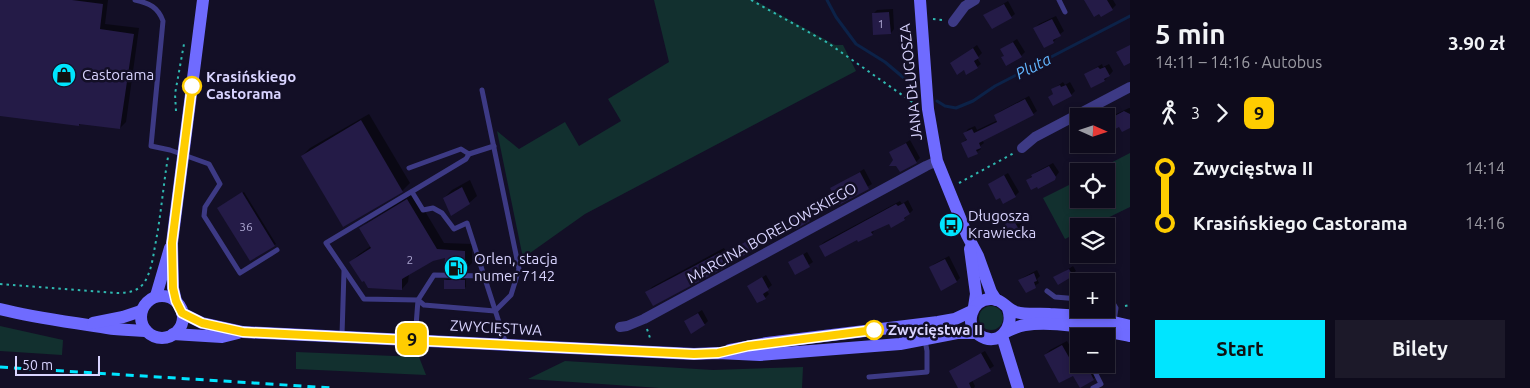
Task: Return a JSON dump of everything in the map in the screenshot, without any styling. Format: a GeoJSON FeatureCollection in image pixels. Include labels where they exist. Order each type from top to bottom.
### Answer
{"type":"FeatureCollection","features":[{"type":"Feature","properties":{"kind":"main road"},"geometry":{"type":"LineString","coordinates":[[141,310],[142,325],[150,335],[162,338],[173,334],[181,325],[182,313],[176,301],[173,288],[172,243],[203,0]]}},
{"type":"Feature","properties":{"kind":"main road","name":"JANA DŁUGOSZA"},"geometry":{"type":"LineString","coordinates":[[920,0],[928,109],[937,161],[967,234]]}},
{"type":"Feature","properties":{"kind":"main road"},"geometry":{"type":"LineString","coordinates":[[967,234],[996,300]]}},
{"type":"Feature","properties":{"kind":"main road"},"geometry":{"type":"LineString","coordinates":[[967,234],[976,294],[971,323],[976,333],[986,338],[997,338],[1024,325],[1034,324],[1070,330]]}},
{"type":"Feature","properties":{"kind":"main road"},"geometry":{"type":"LineString","coordinates":[[156,296],[172,243]]}},
{"type":"Feature","properties":{"kind":"main road"},"geometry":{"type":"LineString","coordinates":[[89,324],[123,317],[141,310],[149,299],[156,296],[163,296],[176,301]]}},
{"type":"Feature","properties":{"kind":"main road"},"geometry":{"type":"LineString","coordinates":[[973,309],[984,300],[996,300],[1008,309],[1026,314],[1079,316],[1130,326]]}},
{"type":"Feature","properties":{"kind":"main road"},"geometry":{"type":"LineString","coordinates":[[0,309],[53,320],[146,331]]}},
{"type":"Feature","properties":{"kind":"main road","name":"ZWYCIĘSTWA"},"geometry":{"type":"LineString","coordinates":[[718,353],[748,346],[938,322],[955,319],[973,309]]}},
{"type":"Feature","properties":{"kind":"main road"},"geometry":{"type":"LineString","coordinates":[[1008,309],[1010,321],[1004,333],[1018,388]]}},
{"type":"Feature","properties":{"kind":"main road","name":"ZWYCIĘSTWA"},"geometry":{"type":"LineString","coordinates":[[182,313],[202,323],[243,332],[694,354],[760,355],[900,344],[956,333],[976,333]]}},
{"type":"Feature","properties":{"kind":"main road","name":"ZWYCIĘSTWA"},"geometry":{"type":"LineString","coordinates":[[173,334],[222,337],[243,332]]}},
{"type":"Feature","properties":{"kind":"main road"},"geometry":{"type":"LineString","coordinates":[[1115,335],[1130,336]]}},
{"type":"Feature","properties":{"kind":"street"},"geometry":{"type":"LineString","coordinates":[[953,22],[965,6],[976,0]]}},
{"type":"Feature","properties":{"kind":"street"},"geometry":{"type":"LineString","coordinates":[[1022,148],[1035,137],[1130,86]]}},
{"type":"Feature","properties":{"kind":"street","name":"MARCINA BORELOWSKIEGO"},"geometry":{"type":"LineString","coordinates":[[620,327],[644,319],[937,161]]}},
{"type":"Feature","properties":{"kind":"lane"},"geometry":{"type":"LineString","coordinates":[[135,0],[149,3],[160,12],[163,21],[151,146],[170,150],[209,164],[220,184],[205,207],[204,216],[240,273],[277,250]]}},
{"type":"Feature","properties":{"kind":"lane"},"geometry":{"type":"LineString","coordinates":[[1059,0],[1066,12]]}},
{"type":"Feature","properties":{"kind":"lane"},"geometry":{"type":"LineString","coordinates":[[482,90],[494,146],[519,269],[511,295],[495,311],[424,305],[418,300],[364,299],[326,243],[466,160],[469,154],[494,146]]}},
{"type":"Feature","properties":{"kind":"lane"},"geometry":{"type":"LineString","coordinates":[[409,168],[461,149],[469,154]]}},
{"type":"Feature","properties":{"kind":"lane"},"geometry":{"type":"LineString","coordinates":[[412,192],[423,210],[432,208],[442,213],[454,229],[468,223],[506,345]]}},
{"type":"Feature","properties":{"kind":"lane"},"geometry":{"type":"LineString","coordinates":[[342,336],[344,271]]}},
{"type":"Feature","properties":{"kind":"lane"},"geometry":{"type":"LineString","coordinates":[[416,340],[418,300],[434,275],[484,276]]}},
{"type":"Feature","properties":{"kind":"lane"},"geometry":{"type":"LineString","coordinates":[[1047,291],[1055,297],[1070,298]]}},
{"type":"Feature","properties":{"kind":"lane"},"geometry":{"type":"LineString","coordinates":[[1114,322],[1115,318]]}},
{"type":"Feature","properties":{"kind":"lane"},"geometry":{"type":"LineString","coordinates":[[869,377],[927,372],[925,339]]}},
{"type":"Feature","properties":{"kind":"lane"},"geometry":{"type":"LineString","coordinates":[[1093,388],[1101,384],[1096,373]]}},
{"type":"Feature","properties":{"kind":"path"},"geometry":{"type":"LineString","coordinates":[[751,0],[828,43],[912,103],[928,109]]}},
{"type":"Feature","properties":{"kind":"path"},"geometry":{"type":"LineString","coordinates":[[922,24],[935,18],[953,22]]}},
{"type":"Feature","properties":{"kind":"path"},"geometry":{"type":"LineString","coordinates":[[176,112],[175,94],[186,40]]}},
{"type":"Feature","properties":{"kind":"path"},"geometry":{"type":"LineString","coordinates":[[948,188],[1022,148]]}},
{"type":"Feature","properties":{"kind":"path"},"geometry":{"type":"LineString","coordinates":[[0,284],[117,293],[129,293],[137,290],[144,283],[151,268],[170,150]]}},
{"type":"Feature","properties":{"kind":"path"},"geometry":{"type":"LineString","coordinates":[[644,319],[652,345]]}},
{"type":"Feature","properties":{"kind":"green space"},"geometry":{"type":"Polygon","coordinates":[[[654,0],[754,0],[835,45],[843,45],[856,71],[585,214],[523,258],[497,131],[519,149],[565,122],[579,146],[621,121],[608,99],[669,62],[654,0]]]}},
{"type":"Feature","properties":{"kind":"green space"},"geometry":{"type":"Polygon","coordinates":[[[1130,153],[1130,207],[1107,218],[1070,218],[1070,236],[1065,239],[1043,198],[1070,184],[1070,208],[1115,208],[1115,163],[1111,163],[1130,153]]]}},
{"type":"Feature","properties":{"kind":"green space"},"geometry":{"type":"Polygon","coordinates":[[[991,306],[1000,309],[1003,318],[1000,327],[991,330],[982,327],[979,318],[982,309],[991,306]]]}},
{"type":"Feature","properties":{"kind":"green space"},"geometry":{"type":"Polygon","coordinates":[[[0,326],[63,340],[62,355],[0,351],[0,326]]]}},
{"type":"Feature","properties":{"kind":"green space"},"geometry":{"type":"Polygon","coordinates":[[[296,352],[419,357],[426,375],[296,369],[296,352]]]}},
{"type":"Feature","properties":{"kind":"green space"},"geometry":{"type":"Polygon","coordinates":[[[565,361],[713,370],[803,367],[802,388],[660,388],[528,379],[565,361]]]}},
{"type":"Feature","properties":{"kind":"building","name":"Castorama"},"geometry":{"type":"Polygon","coordinates":[[[0,0],[72,0],[103,4],[100,29],[134,34],[120,129],[0,116],[0,0]]]}},
{"type":"Feature","properties":{"kind":"building"},"geometry":{"type":"Polygon","coordinates":[[[1084,0],[1107,0],[1113,10],[1101,17],[1099,14],[1094,17],[1084,0]]]}},
{"type":"Feature","properties":{"kind":"building"},"geometry":{"type":"Polygon","coordinates":[[[1004,4],[1012,18],[992,29],[983,15],[1004,4]]]}},
{"type":"Feature","properties":{"kind":"building"},"geometry":{"type":"Polygon","coordinates":[[[889,12],[891,34],[873,35],[872,13],[889,12]]]}},
{"type":"Feature","properties":{"kind":"building"},"geometry":{"type":"Polygon","coordinates":[[[1052,19],[1061,36],[1053,40],[1054,43],[1044,48],[1033,28],[1052,19]]]}},
{"type":"Feature","properties":{"kind":"building"},"geometry":{"type":"Polygon","coordinates":[[[1013,42],[1022,57],[1006,66],[1001,57],[1004,56],[1000,49],[1013,42]]]}},
{"type":"Feature","properties":{"kind":"building"},"geometry":{"type":"Polygon","coordinates":[[[1130,45],[1130,63],[1124,66],[1116,52],[1130,45]]]}},
{"type":"Feature","properties":{"kind":"building"},"geometry":{"type":"Polygon","coordinates":[[[973,48],[979,58],[974,61],[978,68],[966,75],[964,70],[957,75],[950,63],[973,48]]]}},
{"type":"Feature","properties":{"kind":"building"},"geometry":{"type":"Polygon","coordinates":[[[1098,67],[1100,69],[1105,67],[1110,76],[1104,79],[1105,81],[1091,88],[1084,74],[1098,67]]]}},
{"type":"Feature","properties":{"kind":"building"},"geometry":{"type":"Polygon","coordinates":[[[1060,85],[1061,87],[1066,85],[1072,96],[1053,106],[1048,97],[1053,94],[1051,89],[1060,85]]]}},
{"type":"Feature","properties":{"kind":"building"},"geometry":{"type":"Polygon","coordinates":[[[1025,99],[1034,115],[979,143],[981,148],[976,150],[978,154],[968,158],[961,143],[967,140],[963,133],[972,129],[974,133],[997,122],[994,115],[1025,99]]]}},
{"type":"Feature","properties":{"kind":"building"},"geometry":{"type":"Polygon","coordinates":[[[1124,111],[1130,114],[1130,128],[1122,132],[1119,127],[1115,129],[1115,116],[1124,111]]]}},
{"type":"Feature","properties":{"kind":"building"},"geometry":{"type":"Polygon","coordinates":[[[361,120],[403,192],[343,227],[301,156],[361,120]]]}},
{"type":"Feature","properties":{"kind":"building"},"geometry":{"type":"Polygon","coordinates":[[[906,143],[917,163],[900,172],[896,166],[889,166],[893,160],[889,152],[906,143]]]}},
{"type":"Feature","properties":{"kind":"building"},"geometry":{"type":"Polygon","coordinates":[[[1049,166],[1056,177],[1055,180],[1038,189],[1037,187],[1031,190],[1026,180],[1032,177],[1031,175],[1049,166]]]}},
{"type":"Feature","properties":{"kind":"building"},"geometry":{"type":"Polygon","coordinates":[[[860,172],[869,189],[839,205],[830,188],[860,172]]]}},
{"type":"Feature","properties":{"kind":"building"},"geometry":{"type":"Polygon","coordinates":[[[1004,175],[1016,197],[1003,204],[1000,198],[996,200],[988,184],[1004,175]]]}},
{"type":"Feature","properties":{"kind":"building"},"geometry":{"type":"Polygon","coordinates":[[[462,187],[470,204],[451,216],[443,198],[462,187]]]}},
{"type":"Feature","properties":{"kind":"building"},"geometry":{"type":"Polygon","coordinates":[[[242,192],[275,246],[250,261],[217,208],[242,192]]]}},
{"type":"Feature","properties":{"kind":"building"},"geometry":{"type":"Polygon","coordinates":[[[407,199],[437,249],[465,251],[465,271],[444,271],[445,258],[433,261],[402,279],[402,290],[368,288],[349,262],[371,248],[359,228],[407,199]]]}},
{"type":"Feature","properties":{"kind":"building"},"geometry":{"type":"Polygon","coordinates":[[[904,203],[910,214],[904,218],[905,220],[891,228],[889,224],[871,232],[873,235],[858,242],[857,240],[825,257],[819,246],[896,204],[898,206],[904,203]]]}},
{"type":"Feature","properties":{"kind":"building"},"geometry":{"type":"Polygon","coordinates":[[[803,210],[810,221],[796,229],[789,218],[803,210]]]}},
{"type":"Feature","properties":{"kind":"building"},"geometry":{"type":"Polygon","coordinates":[[[1013,219],[1021,233],[1012,238],[1005,224],[1013,219]]]}},
{"type":"Feature","properties":{"kind":"building"},"geometry":{"type":"Polygon","coordinates":[[[747,241],[753,250],[743,256],[738,246],[747,241]]]}},
{"type":"Feature","properties":{"kind":"building"},"geometry":{"type":"Polygon","coordinates":[[[719,253],[726,267],[653,306],[645,292],[719,253]]]}},
{"type":"Feature","properties":{"kind":"building"},"geometry":{"type":"Polygon","coordinates":[[[803,254],[810,267],[795,275],[788,262],[803,254]]]}},
{"type":"Feature","properties":{"kind":"building"},"geometry":{"type":"Polygon","coordinates":[[[945,259],[957,282],[941,291],[929,267],[945,259]]]}},
{"type":"Feature","properties":{"kind":"building"},"geometry":{"type":"Polygon","coordinates":[[[1069,269],[1071,273],[1070,278],[1058,285],[1053,277],[1069,269]]]}},
{"type":"Feature","properties":{"kind":"building"},"geometry":{"type":"Polygon","coordinates":[[[1034,273],[1037,281],[1034,282],[1036,288],[1026,293],[1018,280],[1034,273]]]}},
{"type":"Feature","properties":{"kind":"building"},"geometry":{"type":"Polygon","coordinates":[[[762,277],[769,290],[763,294],[766,299],[757,303],[747,286],[762,277]]]}},
{"type":"Feature","properties":{"kind":"building"},"geometry":{"type":"Polygon","coordinates":[[[444,280],[465,280],[465,289],[444,289],[444,280]]]}},
{"type":"Feature","properties":{"kind":"building"},"geometry":{"type":"Polygon","coordinates":[[[698,313],[705,325],[691,334],[684,321],[698,313]]]}},
{"type":"Feature","properties":{"kind":"building"},"geometry":{"type":"Polygon","coordinates":[[[1062,345],[1070,359],[1070,373],[1090,373],[1094,380],[1080,388],[1073,376],[1059,383],[1044,355],[1062,345]]]}},
{"type":"Feature","properties":{"kind":"building"},"geometry":{"type":"Polygon","coordinates":[[[981,353],[991,371],[969,383],[971,388],[958,388],[949,371],[981,353]]]}},
{"type":"Feature","properties":{"kind":"waterway","name":"Pluta"},"geometry":{"type":"LineString","coordinates":[[827,0],[836,17],[856,44],[885,62],[917,89]]}},
{"type":"Feature","properties":{"kind":"waterway","name":"Pluta"},"geometry":{"type":"LineString","coordinates":[[937,101],[945,106],[956,108],[973,101],[995,86],[1130,16]]}},
{"type":"Feature","properties":{"kind":"railway"},"geometry":{"type":"LineString","coordinates":[[0,367],[333,388]]}},
{"type":"Feature","properties":{"kind":"bus line","name":"9"},"geometry":{"type":"LineString","coordinates":[[192,86],[172,243],[173,288],[176,301],[182,313],[202,323],[243,332],[694,354],[718,353],[748,346],[874,330]]}},
{"type":"Feature","properties":{"kind":"place","name":"Castorama"},"geometry":{"type":"Point","coordinates":[64,75]}},
{"type":"Feature","properties":{"kind":"place","name":"Krasińskiego Castorama"},"geometry":{"type":"Point","coordinates":[192,86]}},
{"type":"Feature","properties":{"kind":"place","name":"Długosza Krawiecka"},"geometry":{"type":"Point","coordinates":[951,225]}},
{"type":"Feature","properties":{"kind":"place","name":"Orlen, stacja numer 7142"},"geometry":{"type":"Point","coordinates":[456,268]}},
{"type":"Feature","properties":{"kind":"place","name":"Zwycięstwa II"},"geometry":{"type":"Point","coordinates":[874,330]}}]}
